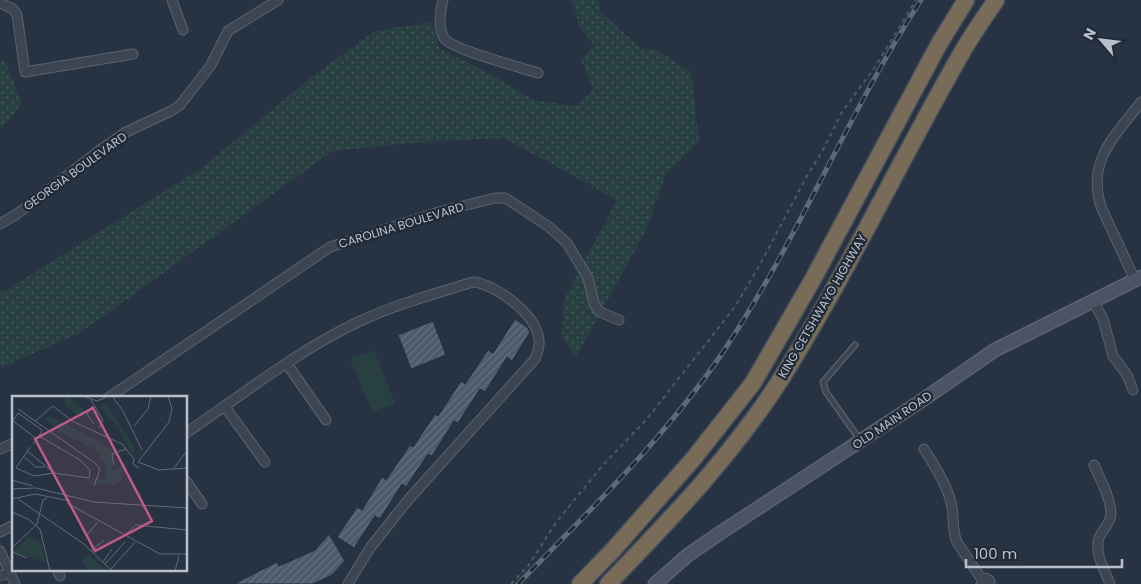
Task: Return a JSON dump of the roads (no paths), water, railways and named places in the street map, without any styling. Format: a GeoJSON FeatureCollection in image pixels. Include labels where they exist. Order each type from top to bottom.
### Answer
{"type":"FeatureCollection","features":[{"type":"Feature","properties":{"kind":"highway","name":"KING CETSHWAYO HIGHWAY"},"geometry":{"type":"LineString","coordinates":[[580,584],[614,549],[694,458],[733,411],[765,364],[813,279],[939,44],[966,0]]}},
{"type":"Feature","properties":{"kind":"highway","name":"KING CETSHWAYO HIGHWAY"},"geometry":{"type":"LineString","coordinates":[[608,584],[706,480],[734,445],[789,366],[829,297],[962,52],[996,0]]}},
{"type":"Feature","properties":{"kind":"highway"},"geometry":{"type":"LineString","coordinates":[[568,584],[642,517]]}},
{"type":"Feature","properties":{"kind":"highway"},"geometry":{"type":"LineString","coordinates":[[621,584],[659,537],[665,525]]}},
{"type":"Feature","properties":{"kind":"street"},"geometry":{"type":"LineString","coordinates":[[172,0],[183,30]]}},
{"type":"Feature","properties":{"kind":"street","name":"GEORGIA BOULEVARD"},"geometry":{"type":"LineString","coordinates":[[0,224],[17,214],[126,132],[180,105],[211,65],[228,31],[278,0]]}},
{"type":"Feature","properties":{"kind":"street"},"geometry":{"type":"LineString","coordinates":[[443,0],[441,32],[446,40],[462,48],[538,73]]}},
{"type":"Feature","properties":{"kind":"street"},"geometry":{"type":"LineString","coordinates":[[0,3],[13,9],[17,16],[24,72],[133,54]]}},
{"type":"Feature","properties":{"kind":"street"},"geometry":{"type":"LineString","coordinates":[[1138,278],[1102,209],[1096,180],[1099,166],[1109,144],[1141,102]]}},
{"type":"Feature","properties":{"kind":"street","name":"CAROLINA BOULEVARD"},"geometry":{"type":"LineString","coordinates":[[111,396],[330,247],[442,211],[495,198],[505,198],[510,201],[548,226],[567,243],[588,278],[597,309],[619,320]]}},
{"type":"Feature","properties":{"kind":"street","name":"OLD MAIN ROAD"},"geometry":{"type":"LineString","coordinates":[[655,584],[688,555],[995,350],[1138,278]]}},
{"type":"Feature","properties":{"kind":"street"},"geometry":{"type":"LineString","coordinates":[[188,432],[313,346],[358,322],[392,309],[473,282],[483,283],[496,290],[527,314],[533,323],[539,340],[535,359],[408,500],[370,548],[346,583]]}},
{"type":"Feature","properties":{"kind":"street"},"geometry":{"type":"LineString","coordinates":[[1093,301],[1103,319],[1113,356],[1127,375],[1133,390]]}},
{"type":"Feature","properties":{"kind":"street"},"geometry":{"type":"LineString","coordinates":[[287,364],[326,420]]}},
{"type":"Feature","properties":{"kind":"street"},"geometry":{"type":"LineString","coordinates":[[225,407],[265,462]]}},
{"type":"Feature","properties":{"kind":"street"},"geometry":{"type":"LineString","coordinates":[[0,449],[12,444]]}},
{"type":"Feature","properties":{"kind":"street"},"geometry":{"type":"LineString","coordinates":[[924,449],[938,471],[950,497],[956,542],[984,583]]}},
{"type":"Feature","properties":{"kind":"street"},"geometry":{"type":"LineString","coordinates":[[1094,465],[1111,511],[1109,522],[1100,536],[1098,545],[1098,552],[1110,584]]}},
{"type":"Feature","properties":{"kind":"street"},"geometry":{"type":"LineString","coordinates":[[188,484],[202,504]]}},
{"type":"Feature","properties":{"kind":"street"},"geometry":{"type":"LineString","coordinates":[[0,532],[12,527]]}},
{"type":"Feature","properties":{"kind":"street"},"geometry":{"type":"LineString","coordinates":[[0,551],[15,584]]}},
{"type":"Feature","properties":{"kind":"street"},"geometry":{"type":"LineString","coordinates":[[0,576],[10,572]]}},
{"type":"Feature","properties":{"kind":"lane"},"geometry":{"type":"LineString","coordinates":[[855,345],[823,382],[826,392],[861,441]]}},
{"type":"Feature","properties":{"kind":"railway"},"geometry":{"type":"LineString","coordinates":[[518,584],[652,444],[723,352],[775,266],[870,87],[921,0]]}}]}
